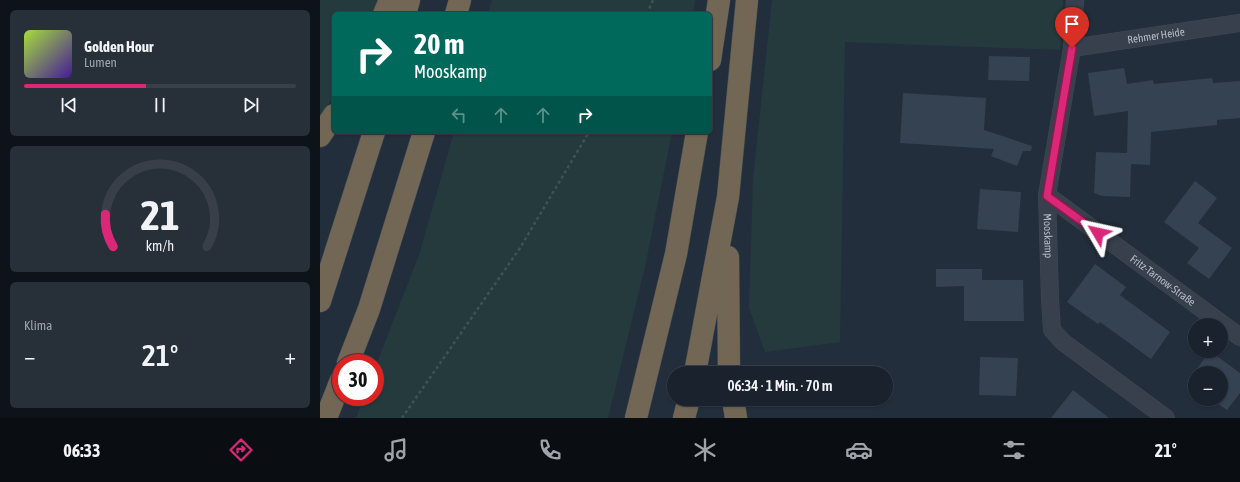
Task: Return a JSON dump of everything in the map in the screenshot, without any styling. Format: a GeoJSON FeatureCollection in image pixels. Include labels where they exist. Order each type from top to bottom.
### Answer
{"type":"FeatureCollection","features":[{"type":"Feature","properties":{"kind":"highway"},"geometry":{"type":"LineString","coordinates":[[385,12],[390,0]]}},
{"type":"Feature","properties":{"kind":"highway"},"geometry":{"type":"LineString","coordinates":[[406,12],[409,0]]}},
{"type":"Feature","properties":{"kind":"highway"},"geometry":{"type":"LineString","coordinates":[[457,12],[460,0]]}},
{"type":"Feature","properties":{"kind":"highway"},"geometry":{"type":"LineString","coordinates":[[712,47],[719,0]]}},
{"type":"Feature","properties":{"kind":"highway"},"geometry":{"type":"LineString","coordinates":[[696,366],[704,333],[728,197],[747,0]]}},
{"type":"Feature","properties":{"kind":"highway"},"geometry":{"type":"LineString","coordinates":[[320,136],[332,118]]}},
{"type":"Feature","properties":{"kind":"highway"},"geometry":{"type":"LineString","coordinates":[[320,301],[373,134]]}},
{"type":"Feature","properties":{"kind":"highway"},"geometry":{"type":"LineString","coordinates":[[352,354],[369,309],[423,134]]}},
{"type":"Feature","properties":{"kind":"highway"},"geometry":{"type":"LineString","coordinates":[[636,418],[676,254],[698,134]]}},
{"type":"Feature","properties":{"kind":"highway"},"geometry":{"type":"LineString","coordinates":[[728,197],[729,366]]}},
{"type":"Feature","properties":{"kind":"highway"},"geometry":{"type":"LineString","coordinates":[[326,418],[332,403]]}},
{"type":"Feature","properties":{"kind":"highway"},"geometry":{"type":"LineString","coordinates":[[684,418],[687,406]]}},
{"type":"Feature","properties":{"kind":"highway"},"geometry":{"type":"LineString","coordinates":[[734,406],[736,418]]}},
{"type":"Feature","properties":{"kind":"street","name":"Mooskamp"},"geometry":{"type":"LineString","coordinates":[[1075,0],[1072,48],[1047,196],[1052,330],[1063,342],[1166,418]]}},
{"type":"Feature","properties":{"kind":"street","name":"Rehmer Heide"},"geometry":{"type":"LineString","coordinates":[[1072,48],[1240,23]]}},
{"type":"Feature","properties":{"kind":"street","name":"Fritz-Tarnow-Straße"},"geometry":{"type":"LineString","coordinates":[[1047,196],[1240,337]]}},
{"type":"Feature","properties":{"kind":"path"},"geometry":{"type":"LineString","coordinates":[[648,12],[653,0]]}},
{"type":"Feature","properties":{"kind":"path"},"geometry":{"type":"LineString","coordinates":[[402,418],[520,248],[589,134]]}},
{"type":"Feature","properties":{"kind":"green space"},"geometry":{"type":"Polygon","coordinates":[[[320,0],[379,0],[376,12],[332,12],[332,98],[320,120],[320,0]]]}},
{"type":"Feature","properties":{"kind":"green space"},"geometry":{"type":"Polygon","coordinates":[[[492,0],[695,0],[693,12],[489,12],[492,0]]]}},
{"type":"Feature","properties":{"kind":"green space"},"geometry":{"type":"Polygon","coordinates":[[[772,0],[1063,0],[1060,50],[845,42],[840,342],[765,352],[749,308],[753,179],[772,0]]]}},
{"type":"Feature","properties":{"kind":"green space"},"geometry":{"type":"Polygon","coordinates":[[[453,134],[672,134],[645,267],[608,418],[356,418],[361,406],[384,406],[384,354],[380,354],[419,255],[453,134]]]}},
{"type":"Feature","properties":{"kind":"building"},"geometry":{"type":"Polygon","coordinates":[[[989,56],[1030,57],[1029,81],[988,80],[989,56]]]}},
{"type":"Feature","properties":{"kind":"building"},"geometry":{"type":"Polygon","coordinates":[[[1124,68],[1127,84],[1153,80],[1154,84],[1212,78],[1213,83],[1240,81],[1240,118],[1217,120],[1217,125],[1151,132],[1150,165],[1131,164],[1130,197],[1102,196],[1094,193],[1096,152],[1127,153],[1128,111],[1094,116],[1088,73],[1124,68]]]}},
{"type":"Feature","properties":{"kind":"building"},"geometry":{"type":"Polygon","coordinates":[[[903,93],[986,98],[984,130],[1032,146],[1031,151],[1023,151],[1017,166],[991,156],[994,149],[900,143],[903,93]]]}},
{"type":"Feature","properties":{"kind":"building"},"geometry":{"type":"Polygon","coordinates":[[[1195,181],[1217,198],[1198,223],[1232,248],[1209,279],[1187,263],[1199,248],[1164,222],[1195,181]]]}},
{"type":"Feature","properties":{"kind":"building"},"geometry":{"type":"Polygon","coordinates":[[[980,189],[1021,192],[1018,232],[977,229],[980,189]]]}},
{"type":"Feature","properties":{"kind":"building"},"geometry":{"type":"Polygon","coordinates":[[[1095,264],[1126,287],[1120,295],[1170,332],[1151,359],[1100,322],[1098,324],[1067,302],[1095,264]]]}},
{"type":"Feature","properties":{"kind":"building"},"geometry":{"type":"Polygon","coordinates":[[[936,269],[982,269],[982,280],[1023,280],[1024,321],[964,321],[964,286],[936,287],[936,269]]]}},
{"type":"Feature","properties":{"kind":"building"},"geometry":{"type":"Polygon","coordinates":[[[980,357],[1018,358],[1016,396],[979,395],[980,357]]]}},
{"type":"Feature","properties":{"kind":"building"},"geometry":{"type":"Polygon","coordinates":[[[1205,358],[1220,358],[1240,373],[1240,393],[1227,410],[1221,406],[1228,406],[1228,366],[1199,366],[1205,358]]]}},
{"type":"Feature","properties":{"kind":"building"},"geometry":{"type":"Polygon","coordinates":[[[1073,390],[1109,418],[1051,418],[1073,390]]]}},
{"type":"Feature","properties":{"kind":"route"},"geometry":{"type":"LineString","coordinates":[[1072,48],[1047,196],[1098,233]]}}]}
